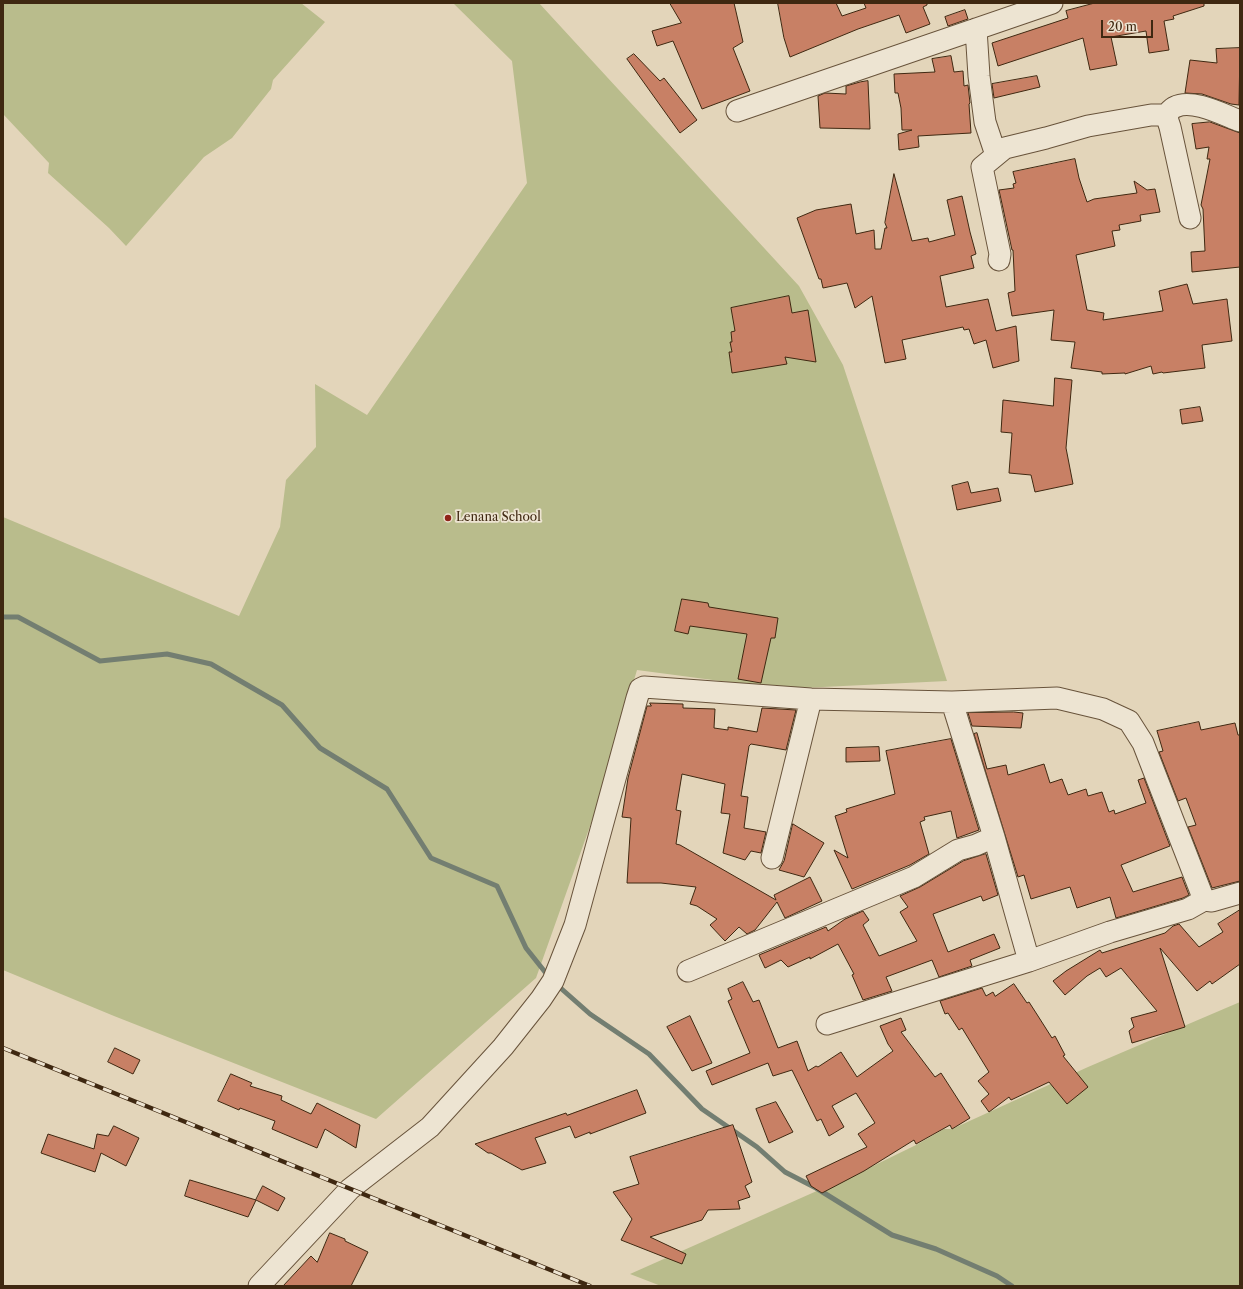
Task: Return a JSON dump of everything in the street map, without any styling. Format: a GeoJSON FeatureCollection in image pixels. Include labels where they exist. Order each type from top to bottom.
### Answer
{"type":"FeatureCollection","features":[{"type":"Feature","properties":{"kind":"street"},"geometry":{"type":"LineString","coordinates":[[737,111],[1052,3]]}},
{"type":"Feature","properties":{"kind":"street"},"geometry":{"type":"LineString","coordinates":[[976,29],[979,76],[985,122],[996,155]]}},
{"type":"Feature","properties":{"kind":"street"},"geometry":{"type":"LineString","coordinates":[[999,260],[1000,254],[982,166],[1005,148],[1088,126],[1151,115],[1166,115],[1175,107],[1188,103],[1207,108],[1240,121]]}},
{"type":"Feature","properties":{"kind":"street"},"geometry":{"type":"LineString","coordinates":[[1166,115],[1190,218]]}},
{"type":"Feature","properties":{"kind":"street"},"geometry":{"type":"LineString","coordinates":[[259,1286],[350,1189],[430,1127],[503,1047],[553,982],[575,925],[640,689],[644,687],[811,699],[952,702],[1057,698],[1102,709],[1129,721],[1143,743],[1204,900]]}},
{"type":"Feature","properties":{"kind":"street"},"geometry":{"type":"LineString","coordinates":[[772,858],[811,699]]}},
{"type":"Feature","properties":{"kind":"street"},"geometry":{"type":"LineString","coordinates":[[952,702],[994,837],[1029,961]]}},
{"type":"Feature","properties":{"kind":"street"},"geometry":{"type":"LineString","coordinates":[[688,971],[914,877],[958,850],[976,845],[994,837]]}},
{"type":"Feature","properties":{"kind":"street"},"geometry":{"type":"LineString","coordinates":[[827,1024],[1029,961],[1110,932],[1188,909],[1204,900],[1212,901],[1240,893]]}},
{"type":"Feature","properties":{"kind":"green space"},"geometry":{"type":"Polygon","coordinates":[[[3,3],[301,3],[325,22],[273,80],[271,89],[232,138],[204,157],[126,246],[109,228],[48,173],[49,163],[3,114],[3,3]]]}},
{"type":"Feature","properties":{"kind":"green space","name":"Lenana School"},"geometry":{"type":"Polygon","coordinates":[[[453,3],[539,3],[799,286],[843,365],[947,681],[781,689],[637,670],[595,812],[536,978],[376,1119],[114,1016],[3,970],[3,517],[239,616],[280,527],[286,480],[316,447],[315,384],[367,415],[527,183],[512,61],[453,3]]]}},
{"type":"Feature","properties":{"kind":"green space"},"geometry":{"type":"Polygon","coordinates":[[[1240,1002],[1240,1286],[661,1286],[630,1274],[873,1166],[916,1145],[944,1129],[952,1129],[1088,1067],[1240,1002]]]}},
{"type":"Feature","properties":{"kind":"building"},"geometry":{"type":"Polygon","coordinates":[[[670,3],[734,3],[743,42],[733,48],[750,91],[702,109],[673,41],[657,46],[652,31],[681,23],[670,3]]]}},
{"type":"Feature","properties":{"kind":"building"},"geometry":{"type":"Polygon","coordinates":[[[778,3],[836,3],[842,16],[866,8],[864,3],[927,3],[927,5],[923,7],[930,24],[906,33],[899,15],[858,29],[790,57],[784,38],[778,3]]]}},
{"type":"Feature","properties":{"kind":"building"},"geometry":{"type":"Polygon","coordinates":[[[1095,3],[1204,3],[1204,6],[1173,16],[1174,19],[1164,21],[1169,50],[1149,53],[1146,31],[1111,37],[1117,65],[1090,70],[1083,38],[998,66],[992,43],[1068,18],[1066,11],[1095,3]]]}},
{"type":"Feature","properties":{"kind":"building"},"geometry":{"type":"Polygon","coordinates":[[[965,10],[968,19],[948,26],[945,17],[965,10]]]}},
{"type":"Feature","properties":{"kind":"building"},"geometry":{"type":"Polygon","coordinates":[[[1240,48],[1239,105],[1231,104],[1202,94],[1185,93],[1190,60],[1217,63],[1216,49],[1240,48]]]}},
{"type":"Feature","properties":{"kind":"building"},"geometry":{"type":"Polygon","coordinates":[[[634,54],[660,81],[664,78],[697,120],[680,133],[627,59],[634,54]]]}},
{"type":"Feature","properties":{"kind":"building"},"geometry":{"type":"Polygon","coordinates":[[[951,56],[954,72],[963,71],[964,86],[968,85],[971,133],[918,136],[919,147],[899,150],[898,134],[912,130],[902,130],[901,108],[898,93],[895,93],[894,74],[935,72],[932,59],[951,56]]]}},
{"type":"Feature","properties":{"kind":"building"},"geometry":{"type":"Polygon","coordinates":[[[1037,76],[1040,87],[994,98],[992,84],[1037,76]]]}},
{"type":"Feature","properties":{"kind":"building"},"geometry":{"type":"Polygon","coordinates":[[[868,81],[870,129],[820,128],[818,96],[825,93],[846,94],[846,86],[868,81]]]}},
{"type":"Feature","properties":{"kind":"building"},"geometry":{"type":"Polygon","coordinates":[[[1210,122],[1240,133],[1240,267],[1192,272],[1191,252],[1205,251],[1203,209],[1201,205],[1210,159],[1207,159],[1209,147],[1196,149],[1192,124],[1210,122]]]}},
{"type":"Feature","properties":{"kind":"building"},"geometry":{"type":"Polygon","coordinates":[[[1075,159],[1079,178],[1087,202],[1094,199],[1137,193],[1134,181],[1147,190],[1155,189],[1160,212],[1140,215],[1141,221],[1119,225],[1120,230],[1112,231],[1115,246],[1076,255],[1087,310],[1104,313],[1103,320],[1163,311],[1159,291],[1187,284],[1193,304],[1227,299],[1232,341],[1202,345],[1205,368],[1153,374],[1151,366],[1125,374],[1102,374],[1102,372],[1071,368],[1075,342],[1051,340],[1054,310],[1012,316],[1008,293],[1015,291],[1013,250],[999,190],[1014,188],[1013,184],[1016,183],[1013,172],[1075,159]]]}},
{"type":"Feature","properties":{"kind":"building"},"geometry":{"type":"Polygon","coordinates":[[[894,174],[912,241],[928,238],[929,242],[955,235],[947,200],[962,196],[976,254],[971,256],[974,268],[940,276],[946,307],[988,299],[996,331],[1016,326],[1019,361],[993,368],[986,340],[974,344],[969,329],[964,330],[963,327],[902,340],[906,359],[885,363],[872,296],[855,308],[847,283],[823,288],[821,279],[819,279],[797,218],[816,210],[851,204],[856,234],[874,230],[875,249],[881,249],[885,228],[887,228],[885,223],[894,174]]]}},
{"type":"Feature","properties":{"kind":"building"},"geometry":{"type":"Polygon","coordinates":[[[789,296],[792,313],[808,310],[816,362],[785,357],[787,364],[732,373],[729,352],[732,352],[730,342],[732,342],[731,332],[735,331],[731,308],[789,296]]]}},
{"type":"Feature","properties":{"kind":"building"},"geometry":{"type":"Polygon","coordinates":[[[1055,378],[1072,380],[1066,448],[1073,484],[1035,492],[1031,475],[1009,473],[1012,433],[1001,432],[1003,400],[1053,406],[1055,378]]]}},
{"type":"Feature","properties":{"kind":"building"},"geometry":{"type":"Polygon","coordinates":[[[1200,407],[1203,421],[1182,424],[1180,410],[1200,407]]]}},
{"type":"Feature","properties":{"kind":"building"},"geometry":{"type":"Polygon","coordinates":[[[968,482],[971,493],[998,488],[1001,501],[957,510],[952,486],[968,482]]]}},
{"type":"Feature","properties":{"kind":"building"},"geometry":{"type":"Polygon","coordinates":[[[682,599],[708,603],[709,607],[778,618],[775,638],[771,638],[761,683],[738,679],[747,634],[690,626],[688,634],[675,631],[682,599]]]}},
{"type":"Feature","properties":{"kind":"building"},"geometry":{"type":"Polygon","coordinates":[[[650,703],[683,704],[683,708],[715,709],[714,728],[728,730],[728,727],[757,732],[762,708],[796,710],[786,750],[751,744],[749,746],[741,796],[748,797],[744,828],[766,832],[761,853],[751,851],[745,860],[723,853],[730,814],[721,813],[725,784],[682,774],[676,810],[681,811],[676,844],[776,900],[774,895],[810,877],[822,901],[785,918],[777,902],[755,930],[747,934],[739,927],[725,941],[710,925],[717,919],[697,906],[690,904],[696,887],[661,883],[627,883],[631,818],[622,817],[628,778],[647,706],[651,706],[650,703]]]}},
{"type":"Feature","properties":{"kind":"building"},"geometry":{"type":"Polygon","coordinates":[[[968,713],[1023,713],[1021,728],[972,726],[968,713]]]}},
{"type":"Feature","properties":{"kind":"building"},"geometry":{"type":"Polygon","coordinates":[[[1199,722],[1201,730],[1235,723],[1238,735],[1240,735],[1240,881],[1212,888],[1188,827],[1196,825],[1186,798],[1178,801],[1159,752],[1163,751],[1157,731],[1199,722]]]}},
{"type":"Feature","properties":{"kind":"building"},"geometry":{"type":"Polygon","coordinates":[[[977,733],[987,769],[1006,765],[1008,775],[1044,764],[1050,783],[1062,779],[1068,795],[1086,789],[1088,796],[1102,792],[1109,812],[1114,810],[1115,814],[1146,803],[1138,780],[1144,778],[1170,846],[1121,865],[1133,892],[1182,877],[1189,895],[1116,918],[1110,897],[1077,908],[1070,887],[1031,899],[1024,875],[1018,877],[974,734],[977,733]]]}},
{"type":"Feature","properties":{"kind":"building"},"geometry":{"type":"Polygon","coordinates":[[[951,739],[979,830],[957,838],[951,811],[924,817],[925,820],[920,822],[929,854],[910,865],[852,889],[834,850],[848,858],[835,816],[847,812],[846,809],[895,794],[886,751],[951,739]]]}},
{"type":"Feature","properties":{"kind":"building"},"geometry":{"type":"Polygon","coordinates":[[[879,747],[880,761],[846,762],[846,748],[879,747]]]}},
{"type":"Feature","properties":{"kind":"building"},"geometry":{"type":"Polygon","coordinates":[[[793,824],[824,843],[804,877],[779,870],[784,861],[793,824]]]}},
{"type":"Feature","properties":{"kind":"building"},"geometry":{"type":"Polygon","coordinates":[[[986,854],[998,895],[983,901],[981,896],[933,914],[948,952],[994,934],[1000,948],[970,960],[972,966],[939,977],[932,960],[886,977],[892,991],[863,1000],[852,975],[854,974],[838,944],[810,959],[810,957],[788,967],[781,960],[765,968],[759,955],[826,927],[828,931],[845,919],[863,911],[869,920],[863,925],[879,956],[917,941],[900,912],[908,907],[900,896],[920,887],[963,861],[986,854]]]}},
{"type":"Feature","properties":{"kind":"building"},"geometry":{"type":"Polygon","coordinates":[[[1240,910],[1240,964],[1212,984],[1210,981],[1197,991],[1160,948],[1185,1027],[1132,1043],[1129,1031],[1134,1027],[1131,1018],[1157,1011],[1121,968],[1106,977],[1100,968],[1087,976],[1065,995],[1053,981],[1100,950],[1102,953],[1165,933],[1173,926],[1179,924],[1199,947],[1223,932],[1218,924],[1240,910]]]}},
{"type":"Feature","properties":{"kind":"building"},"geometry":{"type":"Polygon","coordinates":[[[743,982],[753,1002],[759,1000],[778,1048],[797,1041],[808,1071],[816,1066],[818,1067],[841,1052],[857,1077],[893,1051],[888,1044],[880,1026],[901,1018],[906,1030],[901,1032],[935,1077],[941,1073],[970,1118],[952,1129],[950,1125],[916,1144],[914,1140],[864,1171],[822,1193],[811,1186],[806,1176],[867,1147],[858,1134],[875,1123],[856,1093],[832,1106],[844,1127],[829,1136],[821,1119],[817,1121],[792,1070],[773,1076],[768,1063],[712,1085],[706,1071],[750,1053],[728,1001],[732,999],[728,989],[743,982]]]}},
{"type":"Feature","properties":{"kind":"building"},"geometry":{"type":"Polygon","coordinates":[[[1014,984],[1027,1003],[1029,1002],[1052,1038],[1055,1036],[1065,1055],[1063,1056],[1088,1087],[1067,1104],[1049,1082],[1011,1100],[1009,1097],[989,1112],[981,1101],[989,1094],[978,1081],[989,1072],[962,1028],[959,1030],[948,1013],[945,1014],[940,1001],[982,988],[986,996],[993,992],[995,996],[1014,984]]]}},
{"type":"Feature","properties":{"kind":"building"},"geometry":{"type":"Polygon","coordinates":[[[690,1016],[712,1063],[692,1071],[667,1027],[690,1016]]]}},
{"type":"Feature","properties":{"kind":"building"},"geometry":{"type":"Polygon","coordinates":[[[115,1048],[140,1060],[133,1074],[108,1062],[115,1048]]]}},
{"type":"Feature","properties":{"kind":"building"},"geometry":{"type":"Polygon","coordinates":[[[231,1074],[252,1083],[250,1086],[282,1096],[281,1100],[311,1114],[317,1103],[360,1125],[356,1148],[325,1129],[317,1148],[272,1129],[275,1121],[240,1108],[239,1110],[218,1101],[231,1074]]]}},
{"type":"Feature","properties":{"kind":"building"},"geometry":{"type":"Polygon","coordinates":[[[637,1090],[646,1113],[590,1134],[590,1132],[575,1138],[570,1126],[535,1138],[546,1163],[522,1170],[491,1153],[488,1153],[475,1144],[566,1113],[567,1115],[637,1090]]]}},
{"type":"Feature","properties":{"kind":"building"},"geometry":{"type":"Polygon","coordinates":[[[776,1102],[793,1132],[769,1143],[756,1109],[776,1102]]]}},
{"type":"Feature","properties":{"kind":"building"},"geometry":{"type":"Polygon","coordinates":[[[733,1125],[752,1182],[745,1186],[750,1197],[738,1201],[740,1209],[708,1210],[702,1220],[650,1237],[686,1254],[682,1264],[621,1240],[632,1219],[613,1192],[639,1184],[630,1157],[733,1125]]]}},
{"type":"Feature","properties":{"kind":"building"},"geometry":{"type":"Polygon","coordinates":[[[114,1126],[139,1138],[126,1166],[101,1153],[95,1172],[41,1153],[48,1134],[94,1149],[97,1134],[108,1136],[114,1126]]]}},
{"type":"Feature","properties":{"kind":"building"},"geometry":{"type":"Polygon","coordinates":[[[190,1180],[256,1200],[248,1217],[185,1196],[190,1180]]]}},
{"type":"Feature","properties":{"kind":"building"},"geometry":{"type":"Polygon","coordinates":[[[263,1186],[285,1198],[278,1211],[256,1200],[263,1186]]]}},
{"type":"Feature","properties":{"kind":"building"},"geometry":{"type":"Polygon","coordinates":[[[330,1233],[345,1239],[345,1241],[368,1252],[351,1286],[283,1286],[311,1256],[317,1262],[330,1233]]]}},
{"type":"Feature","properties":{"kind":"waterway"},"geometry":{"type":"LineString","coordinates":[[3,617],[18,617],[100,661],[167,654],[211,664],[282,705],[320,748],[387,789],[431,858],[497,886],[526,948],[549,977]]}},
{"type":"Feature","properties":{"kind":"waterway"},"geometry":{"type":"LineString","coordinates":[[556,984],[590,1014],[649,1054],[702,1109],[757,1147],[785,1172],[816,1188],[892,1235],[936,1249],[997,1276],[1012,1286]]}},
{"type":"Feature","properties":{"kind":"railway"},"geometry":{"type":"LineString","coordinates":[[3,1048],[590,1286]]}},
{"type":"Feature","properties":{"kind":"place","name":"Lenana School"},"geometry":{"type":"Point","coordinates":[448,518]}}]}
